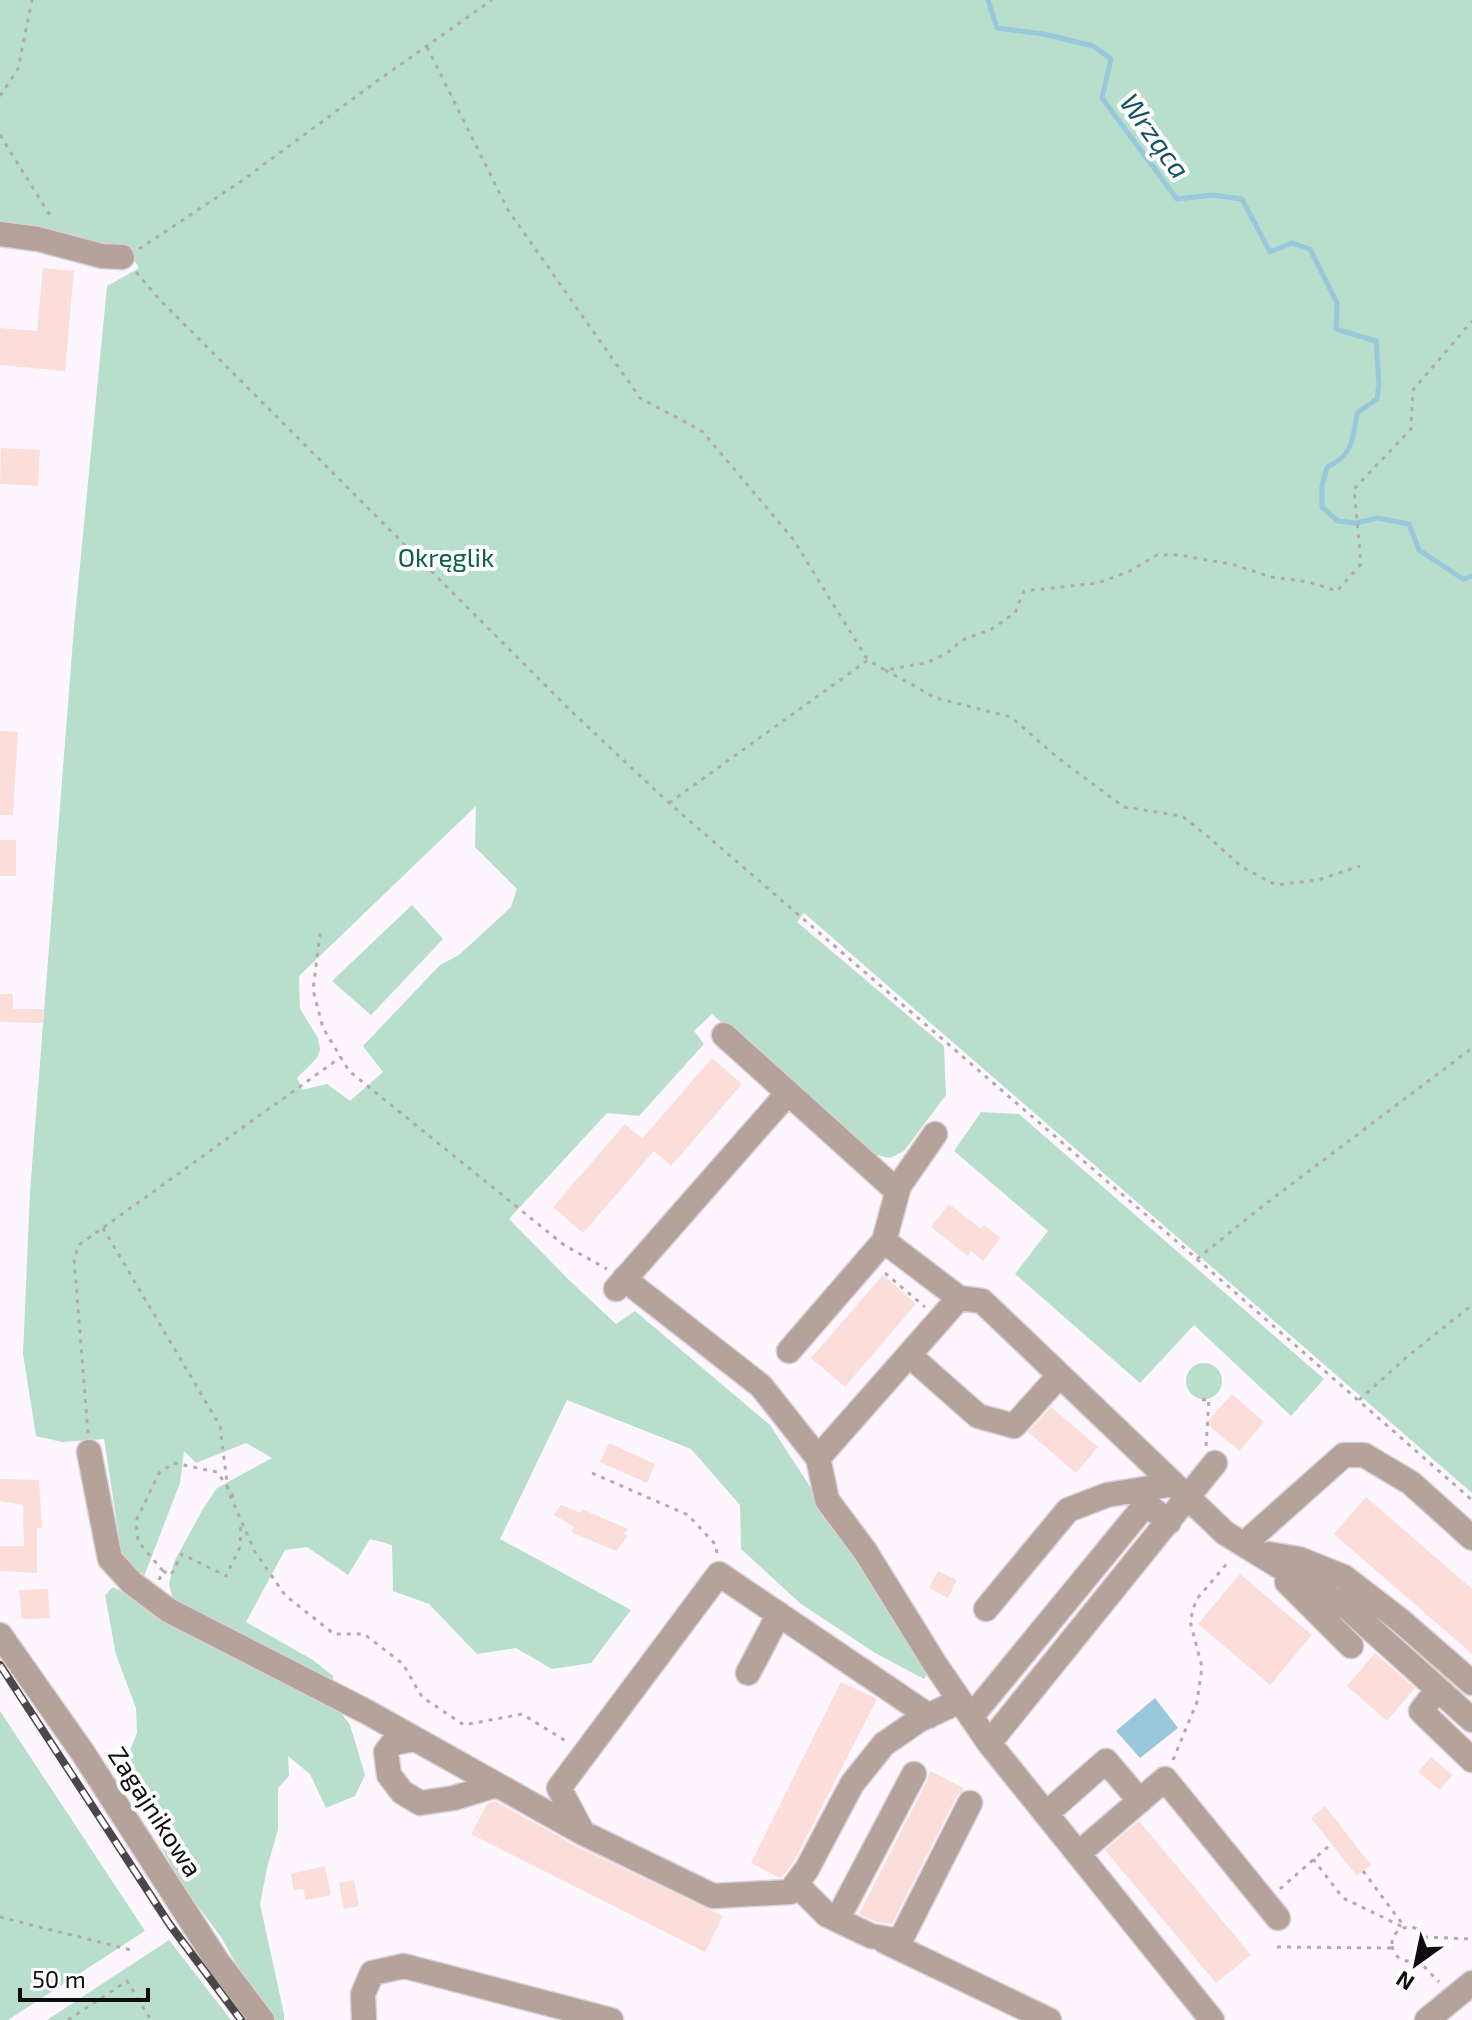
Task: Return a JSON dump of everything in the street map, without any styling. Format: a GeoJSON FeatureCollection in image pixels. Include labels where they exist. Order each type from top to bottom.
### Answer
{"type":"FeatureCollection","features":[{"type":"Feature","properties":{"kind":"street"},"geometry":{"type":"LineString","coordinates":[[0,234],[29,237],[102,256],[122,257]]}},
{"type":"Feature","properties":{"kind":"street"},"geometry":{"type":"LineString","coordinates":[[724,1035],[897,1191]]}},
{"type":"Feature","properties":{"kind":"street"},"geometry":{"type":"LineString","coordinates":[[788,1093],[620,1284],[761,1386],[818,1458],[827,1500],[865,1551],[989,1743],[1212,2020]]}},
{"type":"Feature","properties":{"kind":"street"},"geometry":{"type":"LineString","coordinates":[[789,1351],[876,1250],[899,1186],[935,1134]]}},
{"type":"Feature","properties":{"kind":"street"},"geometry":{"type":"LineString","coordinates":[[876,1250],[959,1298],[982,1301],[1225,1533],[1349,1609],[1472,1720]]}},
{"type":"Feature","properties":{"kind":"street"},"geometry":{"type":"LineString","coordinates":[[818,1458],[959,1298]]}},
{"type":"Feature","properties":{"kind":"street"},"geometry":{"type":"LineString","coordinates":[[909,1355],[978,1416],[1014,1426],[1059,1376]]}},
{"type":"Feature","properties":{"kind":"street"},"geometry":{"type":"LineString","coordinates":[[89,1452],[110,1559],[132,1583],[168,1610],[367,1712],[583,1833],[713,1896],[790,1892],[807,1869],[852,1784],[884,1744],[929,1716],[966,1709],[1146,1504],[1169,1522]]}},
{"type":"Feature","properties":{"kind":"street"},"geometry":{"type":"LineString","coordinates":[[989,1743],[1169,1522],[1181,1491],[1211,1454]]}},
{"type":"Feature","properties":{"kind":"street"},"geometry":{"type":"LineString","coordinates":[[1250,1548],[1344,1455],[1364,1455],[1411,1483],[1472,1538]]}},
{"type":"Feature","properties":{"kind":"street"},"geometry":{"type":"LineString","coordinates":[[986,1609],[1068,1510],[1107,1495],[1181,1491]]}},
{"type":"Feature","properties":{"kind":"street"},"geometry":{"type":"LineString","coordinates":[[1250,1548],[1351,1646]]}},
{"type":"Feature","properties":{"kind":"street"},"geometry":{"type":"LineString","coordinates":[[1250,1548],[1299,1559],[1344,1577],[1401,1621],[1472,1683]]}},
{"type":"Feature","properties":{"kind":"street"},"geometry":{"type":"LineString","coordinates":[[583,1833],[559,1788],[719,1574],[929,1716]]}},
{"type":"Feature","properties":{"kind":"street"},"geometry":{"type":"LineString","coordinates":[[748,1673],[779,1614]]}},
{"type":"Feature","properties":{"kind":"street","name":"Zagajnikowa"},"geometry":{"type":"LineString","coordinates":[[0,1635],[83,1753],[217,1961],[262,2020]]}},
{"type":"Feature","properties":{"kind":"street"},"geometry":{"type":"LineString","coordinates":[[1438,1689],[1421,1711],[1472,1760]]}},
{"type":"Feature","properties":{"kind":"street"},"geometry":{"type":"LineString","coordinates":[[415,1739],[393,1743],[386,1752],[389,1775],[402,1792],[420,1803],[454,1798],[496,1785]]}},
{"type":"Feature","properties":{"kind":"street"},"geometry":{"type":"LineString","coordinates":[[1046,1814],[1106,1761],[1140,1801]]}},
{"type":"Feature","properties":{"kind":"street"},"geometry":{"type":"LineString","coordinates":[[837,1920],[914,1774]]}},
{"type":"Feature","properties":{"kind":"street"},"geometry":{"type":"LineString","coordinates":[[1078,1854],[1165,1779],[1272,1910]]}},
{"type":"Feature","properties":{"kind":"street"},"geometry":{"type":"LineString","coordinates":[[875,1937],[900,1941],[970,1803]]}},
{"type":"Feature","properties":{"kind":"street"},"geometry":{"type":"LineString","coordinates":[[796,1884],[827,1915],[1049,2020]]}},
{"type":"Feature","properties":{"kind":"street"},"geometry":{"type":"LineString","coordinates":[[364,2020],[363,1994],[372,1973],[404,1966],[557,2013],[611,2020]]}},
{"type":"Feature","properties":{"kind":"street"},"geometry":{"type":"LineString","coordinates":[[1427,2020],[1472,1983]]}},
{"type":"Feature","properties":{"kind":"path"},"geometry":{"type":"LineString","coordinates":[[0,96],[18,69],[32,0]]}},
{"type":"Feature","properties":{"kind":"path"},"geometry":{"type":"LineString","coordinates":[[492,0],[243,180],[141,248],[122,257],[158,298],[570,710],[669,803],[1472,1500]]}},
{"type":"Feature","properties":{"kind":"path"},"geometry":{"type":"LineString","coordinates":[[427,47],[508,210],[640,398],[702,431],[793,539],[868,660],[936,698],[1011,717],[1058,758],[1124,807],[1182,816],[1242,867],[1276,885],[1318,880],[1360,866]]}},
{"type":"Feature","properties":{"kind":"path"},"geometry":{"type":"LineString","coordinates":[[0,135],[69,248]]}},
{"type":"Feature","properties":{"kind":"path"},"geometry":{"type":"LineString","coordinates":[[885,670],[926,663],[946,654],[962,640],[990,630],[1015,613],[1024,591],[1098,583],[1130,571],[1157,555],[1179,555],[1235,565],[1271,577],[1309,582],[1337,591],[1361,564],[1354,489],[1411,429],[1413,390],[1472,321]]}},
{"type":"Feature","properties":{"kind":"path"},"geometry":{"type":"LineString","coordinates":[[669,803],[868,660]]}},
{"type":"Feature","properties":{"kind":"path"},"geometry":{"type":"LineString","coordinates":[[320,933],[313,990],[323,1028],[349,1071],[564,1245],[620,1284]]}},
{"type":"Feature","properties":{"kind":"path"},"geometry":{"type":"LineString","coordinates":[[1197,1259],[1472,1048]]}},
{"type":"Feature","properties":{"kind":"path"},"geometry":{"type":"LineString","coordinates":[[89,1452],[74,1258],[79,1245],[341,1057]]}},
{"type":"Feature","properties":{"kind":"path"},"geometry":{"type":"LineString","coordinates":[[103,1228],[220,1426],[228,1491],[255,1552],[285,1595],[334,1634],[364,1634],[403,1664],[422,1697],[464,1725],[522,1714],[586,1753]]}},
{"type":"Feature","properties":{"kind":"path"},"geometry":{"type":"LineString","coordinates":[[876,1250],[940,1319]]}},
{"type":"Feature","properties":{"kind":"path"},"geometry":{"type":"LineString","coordinates":[[1359,1400],[1472,1305]]}},
{"type":"Feature","properties":{"kind":"path"},"geometry":{"type":"LineString","coordinates":[[1202,1400],[1209,1399],[1211,1454]]}},
{"type":"Feature","properties":{"kind":"path"},"geometry":{"type":"LineString","coordinates":[[174,1463],[217,1472],[232,1493],[241,1520],[240,1547],[226,1576],[182,1554],[171,1575],[163,1571],[138,1541],[136,1521],[159,1473],[174,1463]]}},
{"type":"Feature","properties":{"kind":"path"},"geometry":{"type":"LineString","coordinates":[[592,1473],[688,1515],[716,1545],[719,1574]]}},
{"type":"Feature","properties":{"kind":"path"},"geometry":{"type":"LineString","coordinates":[[1165,1779],[1197,1702],[1202,1667],[1190,1621],[1196,1600],[1250,1548]]}},
{"type":"Feature","properties":{"kind":"path"},"geometry":{"type":"LineString","coordinates":[[153,1599],[163,1571]]}},
{"type":"Feature","properties":{"kind":"path"},"geometry":{"type":"LineString","coordinates":[[1272,1910],[1313,1859],[1331,1844]]}},
{"type":"Feature","properties":{"kind":"path"},"geometry":{"type":"LineString","coordinates":[[1313,1859],[1343,1898],[1405,1928],[1416,1929],[1424,1937],[1425,1948],[1417,1959],[1403,1960],[1393,1948],[1396,1933],[1405,1928]]}},
{"type":"Feature","properties":{"kind":"path"},"geometry":{"type":"LineString","coordinates":[[1363,1871],[1405,1928]]}},
{"type":"Feature","properties":{"kind":"path"},"geometry":{"type":"LineString","coordinates":[[0,1917],[135,1951]]}},
{"type":"Feature","properties":{"kind":"path"},"geometry":{"type":"LineString","coordinates":[[1424,1937],[1472,1939]]}},
{"type":"Feature","properties":{"kind":"path"},"geometry":{"type":"LineString","coordinates":[[1277,1947],[1393,1948]]}},
{"type":"Feature","properties":{"kind":"path"},"geometry":{"type":"LineString","coordinates":[[1417,1959],[1447,1990]]}},
{"type":"Feature","properties":{"kind":"path"},"geometry":{"type":"LineString","coordinates":[[68,2020],[127,1981],[151,2020]]}},
{"type":"Feature","properties":{"kind":"green space","name":"Okręglik"},"geometry":{"type":"Polygon","coordinates":[[[0,0],[1472,0],[1472,1493],[804,913],[797,922],[944,1046],[946,1095],[904,1151],[890,1158],[869,1153],[712,1014],[694,1031],[704,1044],[639,1116],[607,1113],[509,1219],[616,1324],[635,1311],[770,1425],[930,1671],[924,1679],[875,1653],[801,1604],[741,1549],[740,1505],[691,1449],[567,1400],[500,1539],[631,1610],[591,1663],[552,1669],[516,1648],[477,1654],[429,1604],[393,1591],[392,1545],[370,1539],[348,1575],[307,1547],[285,1550],[246,1622],[313,1660],[333,1676],[333,1690],[174,1603],[169,1584],[174,1562],[217,1488],[272,1458],[246,1443],[196,1463],[184,1451],[180,1483],[143,1579],[125,1575],[104,1439],[62,1442],[36,1436],[23,1354],[30,1191],[74,627],[107,286],[139,268],[124,244],[92,247],[0,227],[0,0]],[[476,806],[299,976],[300,1009],[318,1038],[320,1049],[317,1058],[297,1078],[302,1090],[327,1084],[350,1101],[383,1072],[363,1046],[440,965],[459,955],[511,907],[517,889],[475,847],[476,806]]]}},
{"type":"Feature","properties":{"kind":"green space"},"geometry":{"type":"Polygon","coordinates":[[[412,905],[443,939],[371,1015],[332,981],[412,905]]]}},
{"type":"Feature","properties":{"kind":"green space"},"geometry":{"type":"Polygon","coordinates":[[[981,1112],[1019,1114],[1324,1379],[1291,1416],[1194,1325],[1140,1383],[1015,1274],[1048,1231],[954,1151],[981,1112]]]}},
{"type":"Feature","properties":{"kind":"green space"},"geometry":{"type":"Polygon","coordinates":[[[1204,1363],[1217,1368],[1222,1381],[1217,1394],[1204,1399],[1191,1394],[1186,1381],[1191,1368],[1204,1363]]]}},
{"type":"Feature","properties":{"kind":"green space"},"geometry":{"type":"Polygon","coordinates":[[[113,1587],[328,1695],[350,1725],[365,1775],[355,1796],[326,1808],[310,1774],[288,1756],[289,1776],[278,1788],[278,1829],[260,1904],[284,2020],[274,2020],[245,1980],[221,1937],[180,1882],[147,1820],[148,1802],[126,1781],[122,1770],[137,1733],[136,1708],[116,1655],[105,1595],[113,1587]]]}},
{"type":"Feature","properties":{"kind":"green space"},"geometry":{"type":"Polygon","coordinates":[[[0,1711],[145,1931],[8,2020],[0,2020],[0,1711]]]}},
{"type":"Feature","properties":{"kind":"green space"},"geometry":{"type":"Polygon","coordinates":[[[169,1940],[231,2020],[47,2020],[169,1940]]]}},
{"type":"Feature","properties":{"kind":"water"},"geometry":{"type":"Polygon","coordinates":[[[1155,1698],[1178,1728],[1140,1758],[1116,1731],[1155,1698]]]}},
{"type":"Feature","properties":{"kind":"building"},"geometry":{"type":"Polygon","coordinates":[[[43,268],[74,271],[65,371],[0,365],[0,328],[37,331],[43,268]]]}},
{"type":"Feature","properties":{"kind":"building"},"geometry":{"type":"Polygon","coordinates":[[[1,448],[40,450],[38,486],[0,484],[1,448]]]}},
{"type":"Feature","properties":{"kind":"building"},"geometry":{"type":"Polygon","coordinates":[[[0,731],[18,732],[13,815],[0,815],[0,731]]]}},
{"type":"Feature","properties":{"kind":"building"},"geometry":{"type":"Polygon","coordinates":[[[0,840],[16,840],[16,876],[0,876],[0,840]]]}},
{"type":"Feature","properties":{"kind":"building"},"geometry":{"type":"Polygon","coordinates":[[[0,994],[13,994],[13,1009],[44,1009],[43,1023],[0,1022],[0,994]]]}},
{"type":"Feature","properties":{"kind":"building"},"geometry":{"type":"Polygon","coordinates":[[[712,1058],[742,1084],[671,1166],[654,1151],[583,1233],[553,1207],[625,1124],[642,1139],[712,1058]]]}},
{"type":"Feature","properties":{"kind":"building"},"geometry":{"type":"Polygon","coordinates":[[[949,1204],[981,1229],[984,1225],[1001,1238],[983,1261],[971,1251],[968,1256],[931,1227],[949,1204]]]}},
{"type":"Feature","properties":{"kind":"building"},"geometry":{"type":"Polygon","coordinates":[[[883,1275],[916,1304],[845,1387],[811,1358],[883,1275]]]}},
{"type":"Feature","properties":{"kind":"building"},"geometry":{"type":"Polygon","coordinates":[[[1232,1394],[1264,1422],[1239,1451],[1206,1423],[1232,1394]]]}},
{"type":"Feature","properties":{"kind":"building"},"geometry":{"type":"Polygon","coordinates":[[[1051,1407],[1098,1447],[1076,1473],[1028,1432],[1051,1407]]]}},
{"type":"Feature","properties":{"kind":"building"},"geometry":{"type":"Polygon","coordinates":[[[609,1443],[655,1464],[647,1483],[600,1462],[609,1443]]]}},
{"type":"Feature","properties":{"kind":"building"},"geometry":{"type":"Polygon","coordinates":[[[0,1479],[39,1480],[42,1528],[37,1528],[37,1573],[0,1571],[0,1546],[24,1546],[23,1505],[0,1501],[0,1479]]]}},
{"type":"Feature","properties":{"kind":"building"},"geometry":{"type":"Polygon","coordinates":[[[1366,1497],[1472,1589],[1472,1654],[1334,1534],[1366,1497]]]}},
{"type":"Feature","properties":{"kind":"building"},"geometry":{"type":"Polygon","coordinates":[[[561,1505],[581,1513],[582,1509],[628,1529],[624,1534],[628,1536],[616,1551],[571,1532],[574,1527],[554,1515],[561,1505]]]}},
{"type":"Feature","properties":{"kind":"building"},"geometry":{"type":"Polygon","coordinates":[[[938,1571],[957,1580],[948,1598],[929,1588],[938,1571]]]}},
{"type":"Feature","properties":{"kind":"building"},"geometry":{"type":"Polygon","coordinates":[[[1240,1574],[1312,1635],[1270,1685],[1198,1624],[1240,1574]]]}},
{"type":"Feature","properties":{"kind":"building"},"geometry":{"type":"Polygon","coordinates":[[[48,1589],[50,1618],[22,1619],[19,1590],[48,1589]]]}},
{"type":"Feature","properties":{"kind":"building"},"geometry":{"type":"Polygon","coordinates":[[[1375,1653],[1415,1688],[1387,1721],[1347,1686],[1375,1653]]]}},
{"type":"Feature","properties":{"kind":"building"},"geometry":{"type":"Polygon","coordinates":[[[841,1682],[877,1699],[794,1861],[780,1878],[751,1863],[841,1682]]]}},
{"type":"Feature","properties":{"kind":"building"},"geometry":{"type":"Polygon","coordinates":[[[1431,1757],[1453,1775],[1440,1790],[1418,1772],[1431,1757]]]}},
{"type":"Feature","properties":{"kind":"building"},"geometry":{"type":"Polygon","coordinates":[[[930,1771],[965,1789],[957,1796],[892,1924],[876,1922],[859,1914],[930,1771]]]}},
{"type":"Feature","properties":{"kind":"building"},"geometry":{"type":"Polygon","coordinates":[[[495,1801],[576,1846],[723,1916],[705,1952],[471,1834],[487,1804],[495,1801]]]}},
{"type":"Feature","properties":{"kind":"building"},"geometry":{"type":"Polygon","coordinates":[[[1325,1806],[1371,1865],[1357,1876],[1311,1818],[1325,1806]]]}},
{"type":"Feature","properties":{"kind":"building"},"geometry":{"type":"Polygon","coordinates":[[[1139,1821],[1251,1955],[1216,1983],[1105,1850],[1139,1821]]]}},
{"type":"Feature","properties":{"kind":"building"},"geometry":{"type":"Polygon","coordinates":[[[325,1866],[331,1895],[306,1900],[303,1889],[294,1890],[291,1874],[325,1866]]]}},
{"type":"Feature","properties":{"kind":"building"},"geometry":{"type":"Polygon","coordinates":[[[354,1880],[359,1906],[344,1909],[339,1883],[354,1880]]]}},
{"type":"Feature","properties":{"kind":"waterway","name":"Wrząca"},"geometry":{"type":"LineString","coordinates":[[988,0],[997,28],[1044,34],[1093,46],[1111,59],[1102,98],[1177,199],[1212,195],[1242,199],[1270,252],[1292,243],[1310,249],[1337,303],[1336,329],[1376,341],[1379,384],[1377,399],[1357,413],[1353,438],[1347,451],[1327,467],[1322,486],[1322,507],[1338,521],[1356,523],[1377,518],[1409,524],[1419,550],[1463,579],[1472,576]]}},
{"type":"Feature","properties":{"kind":"railway"},"geometry":{"type":"LineString","coordinates":[[0,1665],[170,1925],[241,2020]]}}]}
